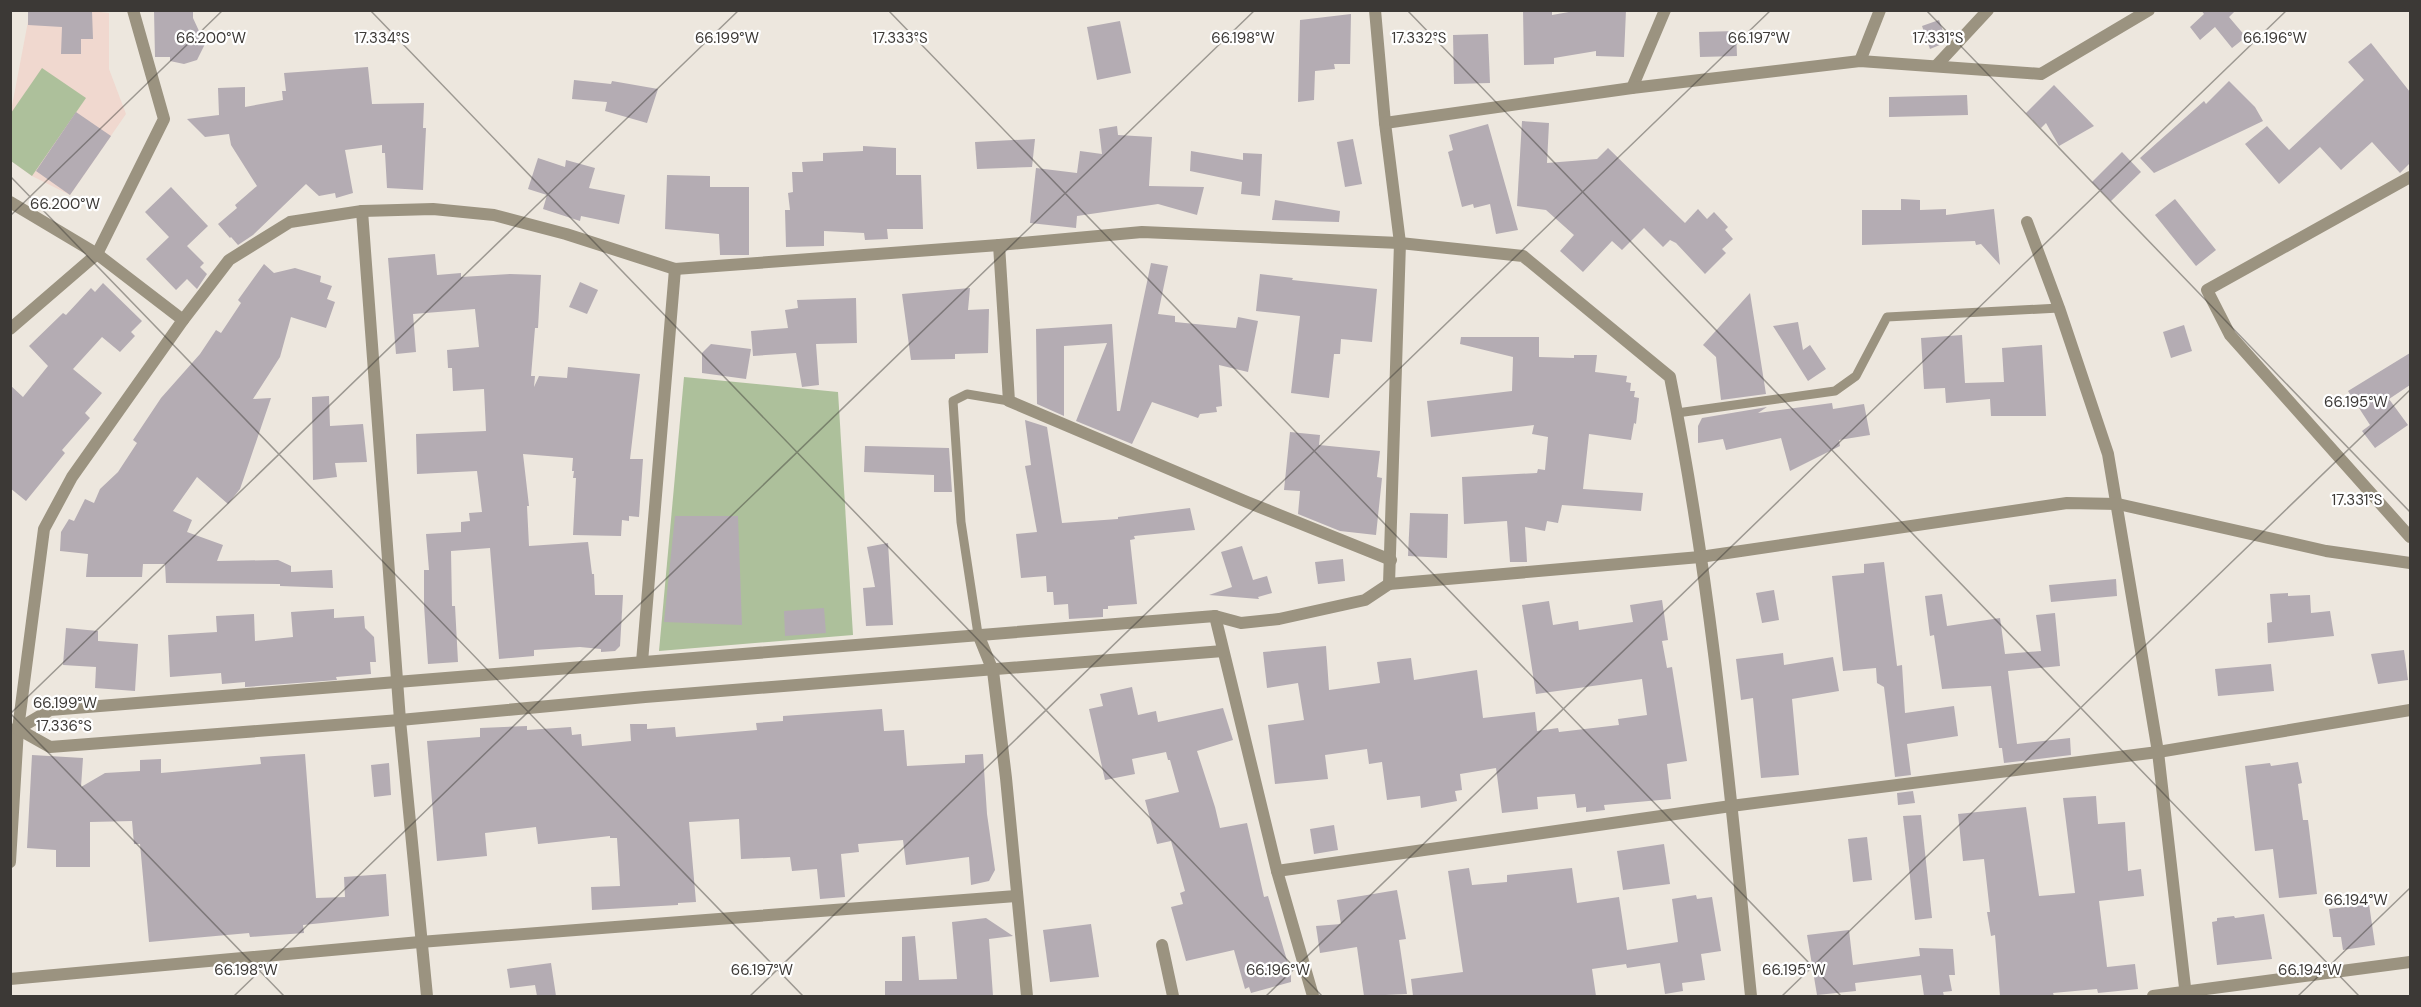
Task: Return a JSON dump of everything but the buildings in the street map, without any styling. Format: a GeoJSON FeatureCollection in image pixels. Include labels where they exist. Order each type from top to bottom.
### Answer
{"type":"FeatureCollection","features":[{"type":"Feature","properties":{"kind":"street"},"geometry":{"type":"LineString","coordinates":[[10,330],[97,254],[164,119],[133,10]]}},
{"type":"Feature","properties":{"kind":"street"},"geometry":{"type":"LineString","coordinates":[[1375,10],[1385,123],[1400,243],[1389,584]]}},
{"type":"Feature","properties":{"kind":"street"},"geometry":{"type":"LineString","coordinates":[[1632,88],[1665,10]]}},
{"type":"Feature","properties":{"kind":"street"},"geometry":{"type":"LineString","coordinates":[[1860,60],[1880,10]]}},
{"type":"Feature","properties":{"kind":"street"},"geometry":{"type":"LineString","coordinates":[[1936,66],[1988,10]]}},
{"type":"Feature","properties":{"kind":"street"},"geometry":{"type":"LineString","coordinates":[[1385,123],[1632,88],[1860,60],[2041,74],[2149,10]]}},
{"type":"Feature","properties":{"kind":"street"},"geometry":{"type":"LineString","coordinates":[[2410,177],[2207,290],[2230,334],[2410,537]]}},
{"type":"Feature","properties":{"kind":"street"},"geometry":{"type":"LineString","coordinates":[[10,202],[97,254],[183,320]]}},
{"type":"Feature","properties":{"kind":"street"},"geometry":{"type":"LineString","coordinates":[[10,862],[14,729],[44,529],[72,477],[183,320],[229,260],[290,222],[362,211],[433,209],[494,215],[566,234],[675,269],[1142,232],[1400,243],[1523,256],[1670,377],[1700,557],[1731,806],[1751,996]]}},
{"type":"Feature","properties":{"kind":"street"},"geometry":{"type":"LineString","coordinates":[[362,211],[400,720],[427,996]]}},
{"type":"Feature","properties":{"kind":"street"},"geometry":{"type":"LineString","coordinates":[[2027,222],[2059,308],[2108,454],[2158,752],[2186,994]]}},
{"type":"Feature","properties":{"kind":"street"},"geometry":{"type":"LineString","coordinates":[[999,245],[1009,401],[1391,560]]}},
{"type":"Feature","properties":{"kind":"street"},"geometry":{"type":"LineString","coordinates":[[642,662],[675,269]]}},
{"type":"Feature","properties":{"kind":"street"},"geometry":{"type":"LineString","coordinates":[[14,729],[50,710],[398,685],[642,662],[1215,616],[1241,623],[1279,620],[1365,600],[1389,584],[1700,557],[2067,502],[2118,504],[2326,551],[2410,563]]}},
{"type":"Feature","properties":{"kind":"street"},"geometry":{"type":"LineString","coordinates":[[1215,616],[1277,871],[1313,996]]}},
{"type":"Feature","properties":{"kind":"street"},"geometry":{"type":"LineString","coordinates":[[978,634],[993,671],[1027,996]]}},
{"type":"Feature","properties":{"kind":"street"},"geometry":{"type":"LineString","coordinates":[[14,729],[50,747],[1223,651]]}},
{"type":"Feature","properties":{"kind":"street"},"geometry":{"type":"LineString","coordinates":[[1277,871],[1731,806],[2158,752],[2410,710]]}},
{"type":"Feature","properties":{"kind":"street"},"geometry":{"type":"LineString","coordinates":[[10,979],[420,942],[1016,896]]}},
{"type":"Feature","properties":{"kind":"street"},"geometry":{"type":"LineString","coordinates":[[1162,945],[1173,996]]}},
{"type":"Feature","properties":{"kind":"street"},"geometry":{"type":"LineString","coordinates":[[2152,996],[2186,994],[2410,962]]}},
{"type":"Feature","properties":{"kind":"lane"},"geometry":{"type":"LineString","coordinates":[[1677,413],[1835,391],[1856,376],[1887,317],[2059,308]]}},
{"type":"Feature","properties":{"kind":"lane"},"geometry":{"type":"LineString","coordinates":[[978,634],[962,522],[953,401],[967,394],[1009,401]]}},
{"type":"Feature","properties":{"kind":"shaded area"},"geometry":{"type":"Polygon","coordinates":[[[30,11],[109,13],[109,69],[126,114],[70,195],[32,176],[11,161],[11,111],[30,11]]]}},
{"type":"Feature","properties":{"kind":"green space"},"geometry":{"type":"Polygon","coordinates":[[[42,68],[86,98],[32,176],[11,161],[11,113],[42,68]]]}},
{"type":"Feature","properties":{"kind":"green space"},"geometry":{"type":"Polygon","coordinates":[[[684,377],[838,392],[853,635],[659,651],[684,377]]]}}]}
